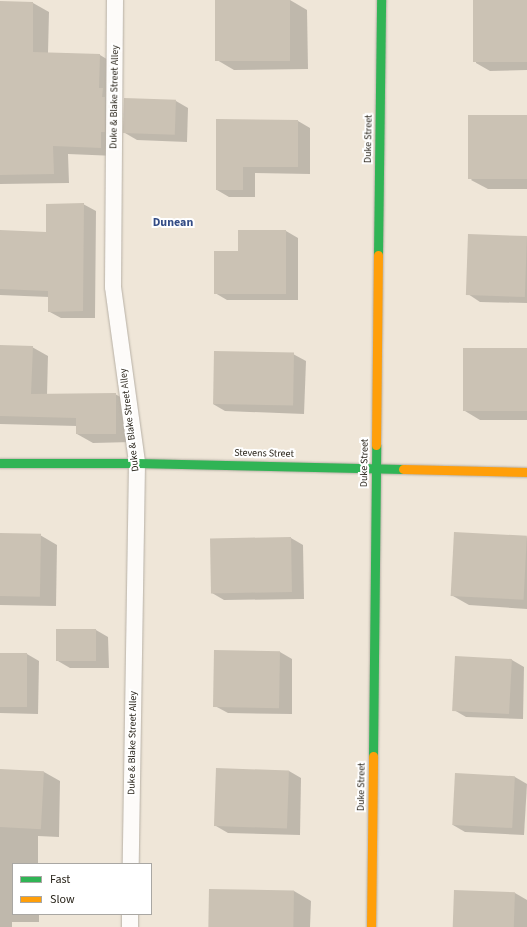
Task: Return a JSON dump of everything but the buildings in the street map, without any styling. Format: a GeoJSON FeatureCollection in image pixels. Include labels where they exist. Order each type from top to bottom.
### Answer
{"type":"FeatureCollection","features":[{"type":"Feature","properties":{"kind":"street","name":"Duke Street"},"geometry":{"type":"LineString","coordinates":[[371,927],[381,0]]}},
{"type":"Feature","properties":{"kind":"street","name":"Stevens Street"},"geometry":{"type":"LineString","coordinates":[[0,463],[137,463],[376,467],[527,472]]}},
{"type":"Feature","properties":{"kind":"lane","name":"Duke & Blake Street Alley"},"geometry":{"type":"LineString","coordinates":[[115,0],[113,287],[137,463],[131,863]]}},
{"type":"Feature","properties":{"kind":"lane"},"geometry":{"type":"LineString","coordinates":[[130,915],[130,927]]}},
{"type":"Feature","properties":{"kind":"traffic: fast"},"geometry":{"type":"LineString","coordinates":[[378,255],[381,0]]}},
{"type":"Feature","properties":{"kind":"traffic: fast"},"geometry":{"type":"LineString","coordinates":[[373,756],[376,445]]}},
{"type":"Feature","properties":{"kind":"traffic: fast"},"geometry":{"type":"LineString","coordinates":[[0,463],[137,463],[403,469]]}},
{"type":"Feature","properties":{"kind":"traffic: slow"},"geometry":{"type":"LineString","coordinates":[[376,445],[378,255]]}},
{"type":"Feature","properties":{"kind":"traffic: slow"},"geometry":{"type":"LineString","coordinates":[[403,469],[527,472]]}},
{"type":"Feature","properties":{"kind":"traffic: slow"},"geometry":{"type":"LineString","coordinates":[[371,927],[373,756]]}},
{"type":"Feature","properties":{"kind":"district","name":"Dunean"},"geometry":{"type":"Point","coordinates":[173,223]}}]}
